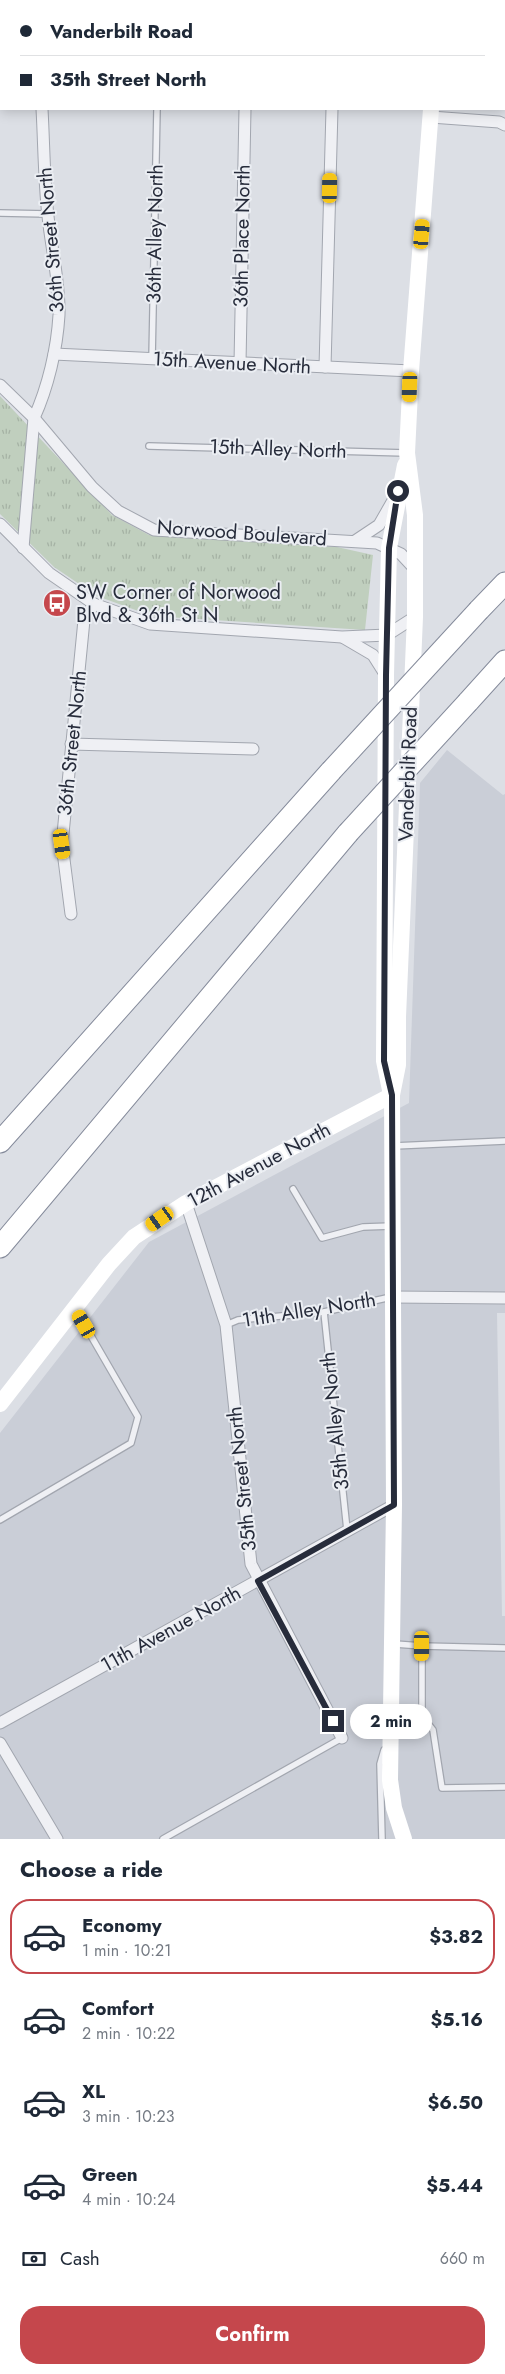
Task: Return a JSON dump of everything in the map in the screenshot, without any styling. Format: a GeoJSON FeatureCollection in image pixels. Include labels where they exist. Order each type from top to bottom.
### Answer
{"type":"FeatureCollection","features":[{"type":"Feature","properties":{"kind":"highway"},"geometry":{"type":"LineString","coordinates":[[0,1142],[331,771],[505,583]]}},
{"type":"Feature","properties":{"kind":"highway"},"geometry":{"type":"LineString","coordinates":[[2,1245],[348,833],[505,661]]}},
{"type":"Feature","properties":{"kind":"street","name":"36th Street North"},"geometry":{"type":"LineString","coordinates":[[23,548],[34,418],[54,354],[59,315],[57,281],[48,214],[42,110]]}},
{"type":"Feature","properties":{"kind":"street","name":"36th Place North"},"geometry":{"type":"LineString","coordinates":[[240,363],[245,110]]}},
{"type":"Feature","properties":{"kind":"street"},"geometry":{"type":"LineString","coordinates":[[325,367],[332,110]]}},
{"type":"Feature","properties":{"kind":"street"},"geometry":{"type":"LineString","coordinates":[[431,113],[499,122],[505,125]]}},
{"type":"Feature","properties":{"kind":"street","name":"Vanderbilt Road"},"geometry":{"type":"LineString","coordinates":[[404,1839],[394,1808],[390,1780],[394,1505],[392,1095],[398,1065],[398,1017],[415,617],[415,515],[407,453],[410,371],[431,113]]}},
{"type":"Feature","properties":{"kind":"street","name":"15th Avenue North"},"geometry":{"type":"LineString","coordinates":[[54,354],[410,371]]}},
{"type":"Feature","properties":{"kind":"street","name":"Norwood Boulevard"},"geometry":{"type":"LineString","coordinates":[[0,385],[34,418],[92,487],[118,511],[154,530],[377,543],[400,554],[414,568]]}},
{"type":"Feature","properties":{"kind":"street","name":"Vanderbilt Road"},"geometry":{"type":"LineString","coordinates":[[392,1095],[384,1061],[386,675],[389,548],[398,491],[407,453]]}},
{"type":"Feature","properties":{"kind":"street"},"geometry":{"type":"LineString","coordinates":[[355,541],[379,526],[398,491]]}},
{"type":"Feature","properties":{"kind":"street"},"geometry":{"type":"LineString","coordinates":[[0,524],[49,573],[94,604],[150,624],[342,637],[387,635],[415,617]]}},
{"type":"Feature","properties":{"kind":"street","name":"36th Street North"},"geometry":{"type":"LineString","coordinates":[[71,914],[62,844],[84,620],[94,604]]}},
{"type":"Feature","properties":{"kind":"street"},"geometry":{"type":"LineString","coordinates":[[342,637],[373,655],[386,675]]}},
{"type":"Feature","properties":{"kind":"street"},"geometry":{"type":"LineString","coordinates":[[71,744],[253,749]]}},
{"type":"Feature","properties":{"kind":"street","name":"12th Avenue North"},"geometry":{"type":"LineString","coordinates":[[0,1404],[109,1264],[134,1237],[186,1203],[392,1095]]}},
{"type":"Feature","properties":{"kind":"street","name":"35th Street North"},"geometry":{"type":"LineString","coordinates":[[186,1203],[226,1325],[250,1564],[342,1738]]}},
{"type":"Feature","properties":{"kind":"street"},"geometry":{"type":"LineString","coordinates":[[392,1297],[505,1298]]}},
{"type":"Feature","properties":{"kind":"street","name":"11th Avenue North"},"geometry":{"type":"LineString","coordinates":[[0,1724],[394,1505]]}},
{"type":"Feature","properties":{"kind":"street"},"geometry":{"type":"LineString","coordinates":[[0,1743],[57,1839]]}},
{"type":"Feature","properties":{"kind":"lane","name":"36th Alley North"},"geometry":{"type":"LineString","coordinates":[[152,359],[157,110]]}},
{"type":"Feature","properties":{"kind":"lane"},"geometry":{"type":"LineString","coordinates":[[0,213],[48,214]]}},
{"type":"Feature","properties":{"kind":"lane","name":"15th Alley North"},"geometry":{"type":"LineString","coordinates":[[149,446],[407,453]]}},
{"type":"Feature","properties":{"kind":"lane"},"geometry":{"type":"LineString","coordinates":[[392,1146],[505,1141]]}},
{"type":"Feature","properties":{"kind":"lane"},"geometry":{"type":"LineString","coordinates":[[293,1189],[322,1238],[363,1227],[392,1226]]}},
{"type":"Feature","properties":{"kind":"lane","name":"11th Alley North"},"geometry":{"type":"LineString","coordinates":[[226,1325],[238,1320],[324,1312],[392,1297]]}},
{"type":"Feature","properties":{"kind":"lane"},"geometry":{"type":"LineString","coordinates":[[0,1520],[131,1444],[138,1417],[74,1308]]}},
{"type":"Feature","properties":{"kind":"lane","name":"35th Alley North"},"geometry":{"type":"LineString","coordinates":[[324,1312],[347,1530]]}},
{"type":"Feature","properties":{"kind":"lane"},"geometry":{"type":"LineString","coordinates":[[392,1644],[505,1648]]}},
{"type":"Feature","properties":{"kind":"lane"},"geometry":{"type":"LineString","coordinates":[[422,1646],[422,1716],[433,1730],[442,1788],[505,1786]]}},
{"type":"Feature","properties":{"kind":"lane"},"geometry":{"type":"LineString","coordinates":[[382,1839],[380,1764],[391,1724]]}},
{"type":"Feature","properties":{"kind":"lane"},"geometry":{"type":"LineString","coordinates":[[163,1839],[342,1738]]}},
{"type":"Feature","properties":{"kind":"shaded area"},"geometry":{"type":"Polygon","coordinates":[[[447,750],[503,795],[505,794],[505,1313],[497,1313],[502,1616],[505,1616],[505,1839],[0,1839],[0,1433],[149,1242],[409,1103],[420,783],[447,750]]]}},
{"type":"Feature","properties":{"kind":"green space"},"geometry":{"type":"Polygon","coordinates":[[[0,396],[112,515],[149,535],[337,547],[373,555],[365,630],[152,616],[97,596],[54,567],[0,514],[0,396]]]}},
{"type":"Feature","properties":{"kind":"place","name":"SW Corner of Norwood Blvd & 36th St N"},"geometry":{"type":"Point","coordinates":[57,603]}},
{"type":"Feature","properties":{"kind":"route"},"geometry":{"type":"LineString","coordinates":[[333,1721],[258,1581],[394,1505],[392,1095],[384,1061],[386,675],[389,548],[398,491]]}}]}
